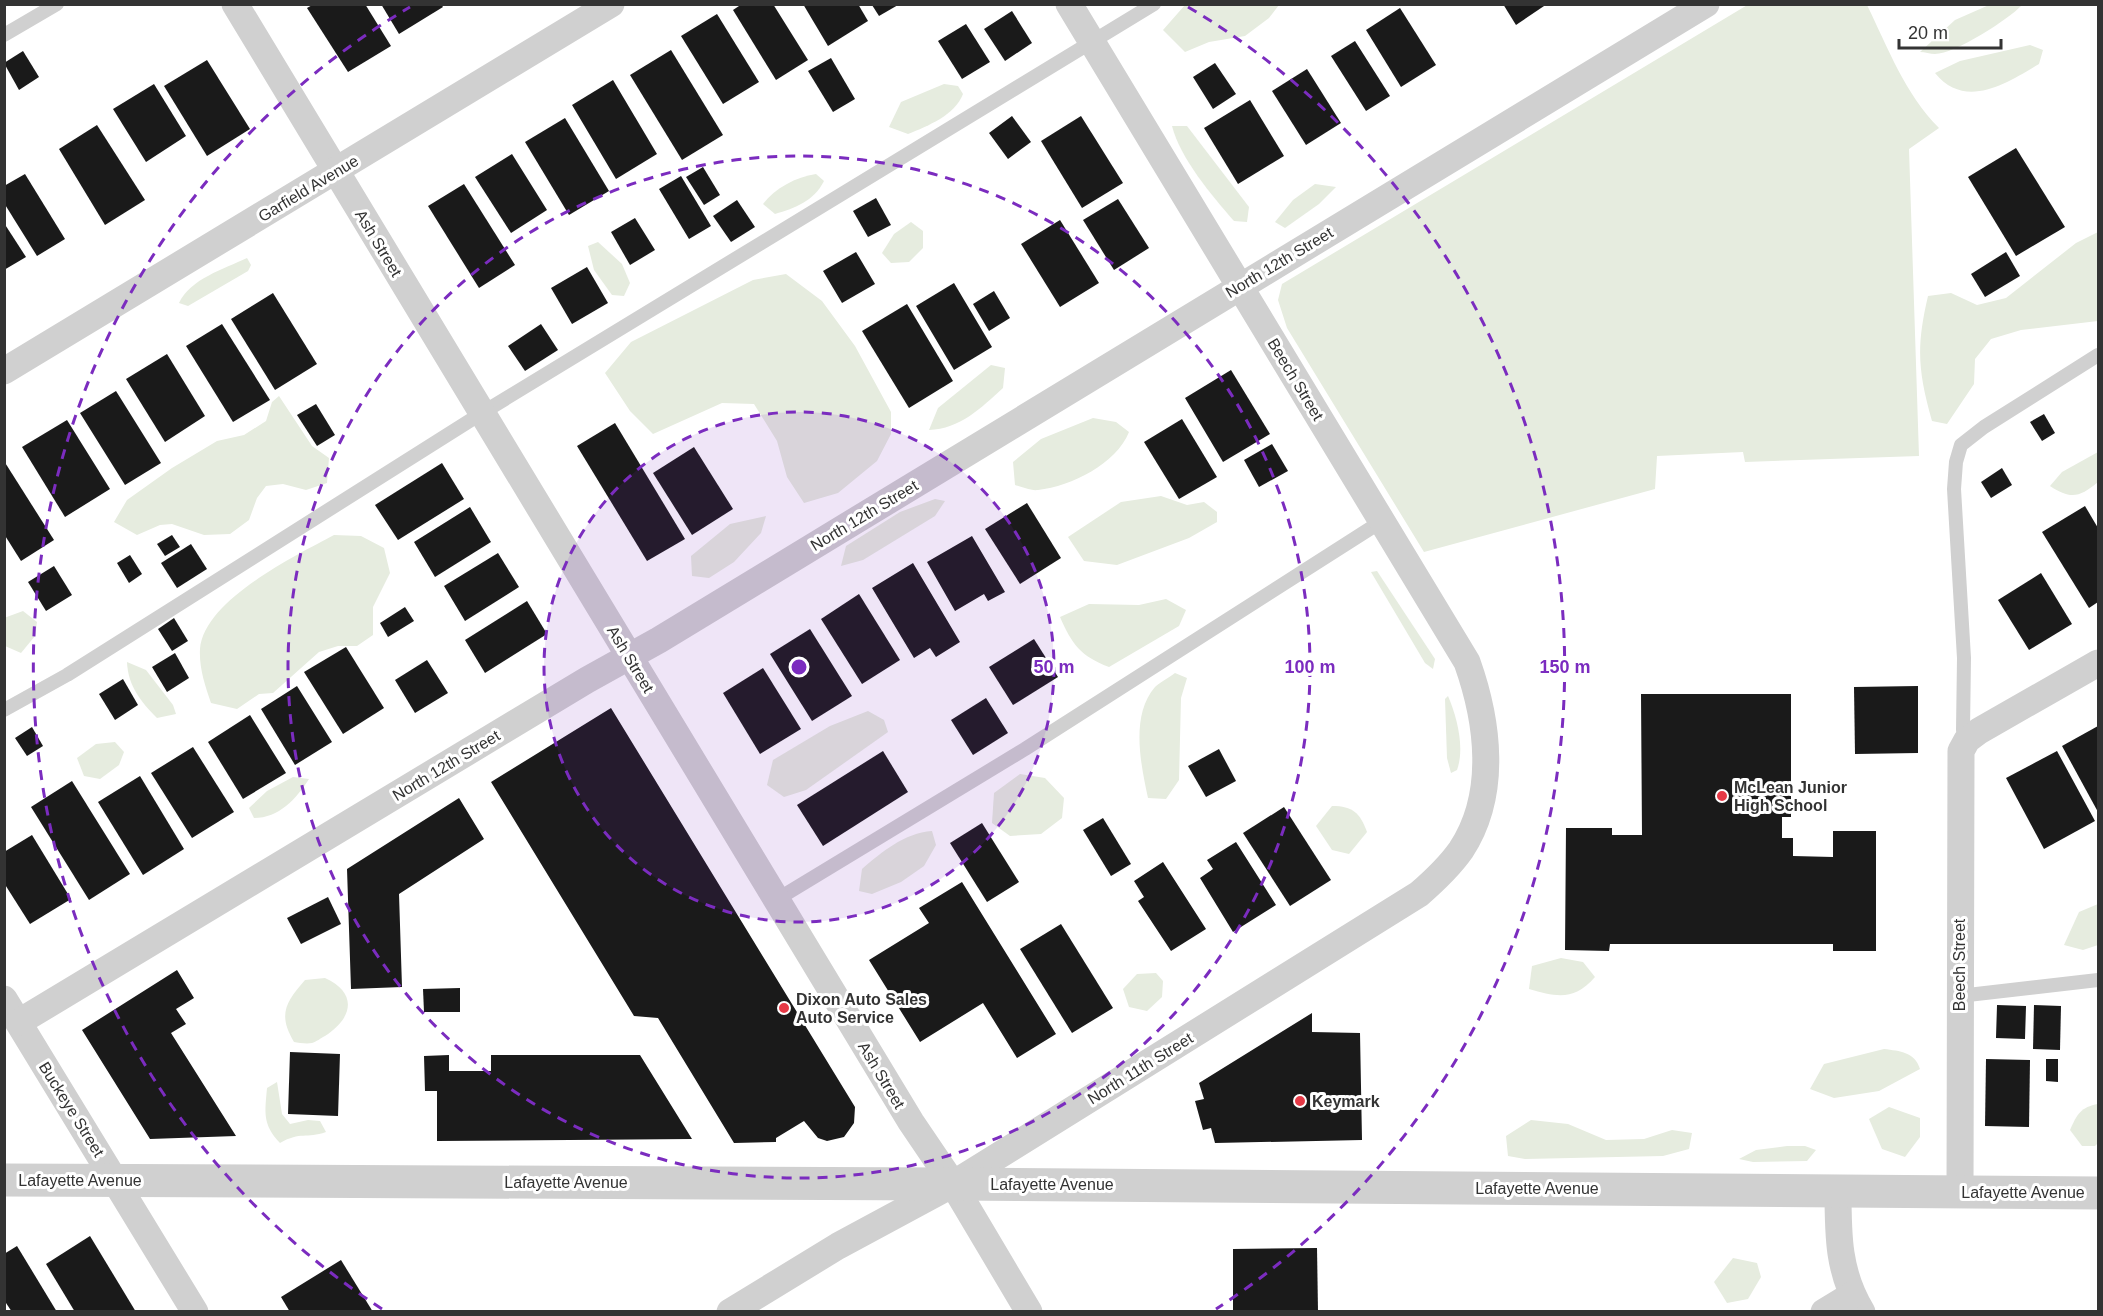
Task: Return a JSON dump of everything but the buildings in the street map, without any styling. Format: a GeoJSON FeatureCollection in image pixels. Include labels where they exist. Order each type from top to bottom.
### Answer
{"type":"FeatureCollection","features":[{"type":"Feature","properties":{"kind":"street","name":"Ash Street"},"geometry":{"type":"LineString","coordinates":[[235,4],[776,900],[911,1122],[953,1184],[1029,1311]]}},
{"type":"Feature","properties":{"kind":"street","name":"Garfield Avenue"},"geometry":{"type":"LineString","coordinates":[[4,371],[610,4]]}},
{"type":"Feature","properties":{"kind":"street","name":"Beech Street"},"geometry":{"type":"LineString","coordinates":[[1069,4],[1467,662],[1479,696],[1486,736],[1486,767]]}},
{"type":"Feature","properties":{"kind":"street","name":"North 12th Street"},"geometry":{"type":"LineString","coordinates":[[19,1022],[566,692],[629,657],[1706,4]]}},
{"type":"Feature","properties":{"kind":"street"},"geometry":{"type":"LineString","coordinates":[[1967,740],[2098,663]]}},
{"type":"Feature","properties":{"kind":"street","name":"Beech Street"},"geometry":{"type":"LineString","coordinates":[[1960,1192],[1960,764],[1961,752],[1967,740]]}},
{"type":"Feature","properties":{"kind":"street","name":"North 11th Street"},"geometry":{"type":"LineString","coordinates":[[730,1311],[838,1246],[953,1184],[1419,894],[1442,874],[1462,849],[1479,803],[1486,767]]}},
{"type":"Feature","properties":{"kind":"street","name":"Buckeye Street"},"geometry":{"type":"LineString","coordinates":[[4,999],[195,1311]]}},
{"type":"Feature","properties":{"kind":"street","name":"Lafayette Avenue"},"geometry":{"type":"LineString","coordinates":[[4,1180],[953,1184],[2098,1193]]}},
{"type":"Feature","properties":{"kind":"street"},"geometry":{"type":"LineString","coordinates":[[1824,1311],[1857,1303],[1840,1260],[1838,1191]]}},
{"type":"Feature","properties":{"kind":"lane"},"geometry":{"type":"LineString","coordinates":[[4,35],[57,4]]}},
{"type":"Feature","properties":{"kind":"lane"},"geometry":{"type":"LineString","coordinates":[[4,710],[77,669],[482,413],[1154,4]]}},
{"type":"Feature","properties":{"kind":"lane"},"geometry":{"type":"LineString","coordinates":[[1967,740],[1963,730],[1964,658],[1954,489],[1956,462],[1962,445],[1983,427],[2098,355]]}},
{"type":"Feature","properties":{"kind":"lane"},"geometry":{"type":"LineString","coordinates":[[776,900],[1025,749],[1382,521]]}},
{"type":"Feature","properties":{"kind":"lane"},"geometry":{"type":"LineString","coordinates":[[1959,996],[2098,980]]}},
{"type":"Feature","properties":{"kind":"shaded area"},"geometry":{"type":"Polygon","coordinates":[[[1749,4],[1867,5],[1907,85],[1927,115],[1939,128],[1909,149],[1919,456],[1745,462],[1743,452],[1657,456],[1655,489],[1424,552],[1287,328],[1278,300],[1282,284],[1749,4]]]}},
{"type":"Feature","properties":{"kind":"shaded area"},"geometry":{"type":"Polygon","coordinates":[[[1185,5],[1279,5],[1269,18],[1245,36],[1209,42],[1185,52],[1163,30],[1185,5]]]}},
{"type":"Feature","properties":{"kind":"shaded area"},"geometry":{"type":"Polygon","coordinates":[[[1989,5],[2022,5],[1994,27],[1955,48],[1935,54],[1920,52],[1955,20],[1989,5]]]}},
{"type":"Feature","properties":{"kind":"shaded area"},"geometry":{"type":"Polygon","coordinates":[[[2030,45],[2043,50],[2039,64],[2013,79],[1986,90],[1972,92],[1959,90],[1947,84],[1935,73],[1960,61],[2030,45]]]}},
{"type":"Feature","properties":{"kind":"shaded area"},"geometry":{"type":"Polygon","coordinates":[[[944,84],[958,86],[963,94],[947,114],[908,134],[889,127],[901,102],[944,84]]]}},
{"type":"Feature","properties":{"kind":"shaded area"},"geometry":{"type":"Polygon","coordinates":[[[1172,126],[1187,126],[1249,207],[1247,222],[1234,221],[1207,188],[1189,164],[1172,126]]]}},
{"type":"Feature","properties":{"kind":"shaded area"},"geometry":{"type":"Polygon","coordinates":[[[816,174],[824,181],[815,194],[803,203],[775,214],[763,204],[786,184],[816,174]]]}},
{"type":"Feature","properties":{"kind":"shaded area"},"geometry":{"type":"Polygon","coordinates":[[[1315,184],[1336,187],[1319,204],[1285,228],[1275,222],[1293,200],[1315,184]]]}},
{"type":"Feature","properties":{"kind":"shaded area"},"geometry":{"type":"Polygon","coordinates":[[[911,222],[923,231],[923,248],[909,262],[891,263],[882,253],[894,234],[911,222]]]}},
{"type":"Feature","properties":{"kind":"shaded area"},"geometry":{"type":"Polygon","coordinates":[[[2098,232],[2098,321],[2021,330],[1991,339],[1975,359],[1974,384],[1947,424],[1932,421],[1920,359],[1928,296],[1951,293],[1977,305],[2006,298],[2076,243],[2098,232]]]}},
{"type":"Feature","properties":{"kind":"shaded area"},"geometry":{"type":"Polygon","coordinates":[[[598,242],[622,264],[630,283],[624,296],[612,295],[594,270],[588,246],[598,242]]]}},
{"type":"Feature","properties":{"kind":"shaded area"},"geometry":{"type":"Polygon","coordinates":[[[247,258],[251,265],[248,271],[188,306],[179,303],[191,287],[199,281],[247,258]]]}},
{"type":"Feature","properties":{"kind":"shaded area"},"geometry":{"type":"Polygon","coordinates":[[[786,274],[822,301],[855,346],[891,412],[891,434],[877,461],[838,493],[804,503],[787,477],[777,441],[754,404],[722,403],[653,434],[630,411],[605,373],[631,342],[753,280],[786,274]]]}},
{"type":"Feature","properties":{"kind":"shaded area"},"geometry":{"type":"Polygon","coordinates":[[[991,365],[1005,368],[1003,388],[960,422],[929,430],[938,408],[991,365]]]}},
{"type":"Feature","properties":{"kind":"shaded area"},"geometry":{"type":"Polygon","coordinates":[[[279,396],[312,446],[329,458],[327,483],[306,490],[283,484],[266,486],[257,498],[249,520],[230,534],[204,535],[172,524],[160,525],[137,535],[114,522],[127,500],[172,468],[217,441],[244,435],[266,421],[272,402],[279,396]]]}},
{"type":"Feature","properties":{"kind":"shaded area"},"geometry":{"type":"Polygon","coordinates":[[[1093,418],[1116,422],[1129,432],[1123,444],[1114,454],[1091,472],[1065,484],[1035,490],[1015,485],[1013,462],[1041,439],[1093,418]]]}},
{"type":"Feature","properties":{"kind":"shaded area"},"geometry":{"type":"Polygon","coordinates":[[[2098,452],[2098,482],[2092,487],[2080,494],[2070,495],[2050,486],[2062,472],[2098,452]]]}},
{"type":"Feature","properties":{"kind":"shaded area"},"geometry":{"type":"Polygon","coordinates":[[[1161,496],[1187,505],[1204,502],[1217,512],[1217,522],[1189,538],[1117,565],[1084,561],[1068,537],[1121,502],[1161,496]]]}},
{"type":"Feature","properties":{"kind":"shaded area"},"geometry":{"type":"Polygon","coordinates":[[[935,499],[945,501],[935,516],[863,560],[841,566],[846,546],[900,512],[935,499]]]}},
{"type":"Feature","properties":{"kind":"shaded area"},"geometry":{"type":"Polygon","coordinates":[[[766,516],[761,533],[734,562],[709,578],[692,576],[691,556],[730,524],[766,516]]]}},
{"type":"Feature","properties":{"kind":"shaded area"},"geometry":{"type":"Polygon","coordinates":[[[334,535],[361,536],[384,548],[390,573],[373,607],[373,635],[357,646],[338,646],[319,652],[273,693],[259,694],[237,709],[211,703],[201,670],[200,649],[205,631],[217,613],[234,597],[276,567],[334,535]]]}},
{"type":"Feature","properties":{"kind":"shaded area"},"geometry":{"type":"Polygon","coordinates":[[[1377,571],[1435,659],[1433,669],[1425,663],[1371,572],[1377,571]]]}},
{"type":"Feature","properties":{"kind":"shaded area"},"geometry":{"type":"Polygon","coordinates":[[[1166,599],[1186,610],[1179,626],[1109,667],[1099,663],[1078,648],[1060,617],[1089,604],[1139,605],[1166,599]]]}},
{"type":"Feature","properties":{"kind":"shaded area"},"geometry":{"type":"Polygon","coordinates":[[[23,611],[37,622],[35,636],[21,653],[5,646],[4,618],[23,611]]]}},
{"type":"Feature","properties":{"kind":"shaded area"},"geometry":{"type":"Polygon","coordinates":[[[127,662],[146,670],[173,705],[176,714],[157,718],[151,712],[133,686],[127,662]]]}},
{"type":"Feature","properties":{"kind":"shaded area"},"geometry":{"type":"Polygon","coordinates":[[[1175,673],[1187,678],[1181,698],[1179,780],[1166,799],[1148,798],[1141,756],[1142,712],[1155,687],[1175,673]]]}},
{"type":"Feature","properties":{"kind":"shaded area"},"geometry":{"type":"Polygon","coordinates":[[[1448,696],[1457,723],[1460,742],[1457,770],[1451,773],[1447,758],[1445,699],[1448,696]]]}},
{"type":"Feature","properties":{"kind":"shaded area"},"geometry":{"type":"Polygon","coordinates":[[[868,711],[884,720],[888,732],[806,790],[784,797],[767,785],[773,760],[830,726],[868,711]]]}},
{"type":"Feature","properties":{"kind":"shaded area"},"geometry":{"type":"Polygon","coordinates":[[[115,742],[124,752],[119,765],[100,779],[84,776],[77,758],[96,744],[115,742]]]}},
{"type":"Feature","properties":{"kind":"shaded area"},"geometry":{"type":"Polygon","coordinates":[[[1020,774],[1045,778],[1064,798],[1062,818],[1041,834],[1010,836],[992,823],[994,793],[1020,774]]]}},
{"type":"Feature","properties":{"kind":"shaded area"},"geometry":{"type":"Polygon","coordinates":[[[293,777],[309,779],[298,794],[279,811],[254,818],[249,808],[267,791],[293,777]]]}},
{"type":"Feature","properties":{"kind":"shaded area"},"geometry":{"type":"Polygon","coordinates":[[[1332,806],[1345,807],[1355,812],[1362,820],[1367,832],[1349,854],[1332,850],[1316,826],[1332,806]]]}},
{"type":"Feature","properties":{"kind":"shaded area"},"geometry":{"type":"Polygon","coordinates":[[[932,831],[936,845],[924,866],[901,882],[872,894],[859,891],[862,869],[903,839],[932,831]]]}},
{"type":"Feature","properties":{"kind":"shaded area"},"geometry":{"type":"Polygon","coordinates":[[[2098,904],[2098,945],[2083,950],[2064,945],[2079,912],[2098,904]]]}},
{"type":"Feature","properties":{"kind":"shaded area"},"geometry":{"type":"Polygon","coordinates":[[[1561,958],[1583,962],[1595,977],[1580,990],[1565,995],[1548,994],[1529,989],[1532,966],[1561,958]]]}},
{"type":"Feature","properties":{"kind":"shaded area"},"geometry":{"type":"Polygon","coordinates":[[[1156,973],[1163,981],[1162,997],[1147,1011],[1129,1007],[1123,989],[1137,974],[1156,973]]]}},
{"type":"Feature","properties":{"kind":"shaded area"},"geometry":{"type":"Polygon","coordinates":[[[325,978],[343,991],[347,998],[346,1014],[334,1029],[317,1041],[294,1042],[286,1024],[286,1009],[305,980],[325,978]]]}},
{"type":"Feature","properties":{"kind":"shaded area"},"geometry":{"type":"Polygon","coordinates":[[[1884,1049],[1911,1056],[1920,1069],[1879,1091],[1834,1098],[1810,1089],[1824,1064],[1884,1049]]]}},
{"type":"Feature","properties":{"kind":"shaded area"},"geometry":{"type":"Polygon","coordinates":[[[277,1082],[282,1114],[290,1124],[308,1120],[320,1121],[326,1132],[293,1137],[280,1143],[267,1124],[265,1111],[267,1088],[277,1082]]]}},
{"type":"Feature","properties":{"kind":"shaded area"},"geometry":{"type":"Polygon","coordinates":[[[2098,1104],[2098,1143],[2095,1146],[2082,1146],[2070,1130],[2080,1112],[2098,1104]]]}},
{"type":"Feature","properties":{"kind":"shaded area"},"geometry":{"type":"Polygon","coordinates":[[[1889,1107],[1920,1118],[1920,1137],[1905,1157],[1882,1149],[1869,1119],[1889,1107]]]}},
{"type":"Feature","properties":{"kind":"shaded area"},"geometry":{"type":"Polygon","coordinates":[[[1531,1120],[1568,1124],[1606,1140],[1644,1139],[1672,1130],[1692,1133],[1689,1149],[1663,1156],[1525,1159],[1508,1156],[1506,1136],[1531,1120]]]}},
{"type":"Feature","properties":{"kind":"shaded area"},"geometry":{"type":"Polygon","coordinates":[[[1805,1146],[1816,1150],[1807,1161],[1753,1162],[1739,1159],[1756,1150],[1805,1146]]]}},
{"type":"Feature","properties":{"kind":"shaded area"},"geometry":{"type":"Polygon","coordinates":[[[1733,1258],[1757,1263],[1761,1277],[1748,1299],[1727,1303],[1714,1282],[1733,1258]]]}},
{"type":"Feature","properties":{"kind":"place","name":"McLean Junior High School"},"geometry":{"type":"Point","coordinates":[1722,796]}},
{"type":"Feature","properties":{"kind":"place","name":"Dixon Auto Sales Auto Service"},"geometry":{"type":"Point","coordinates":[784,1008]}},
{"type":"Feature","properties":{"kind":"place","name":"Keymark"},"geometry":{"type":"Point","coordinates":[1300,1101]}}]}
